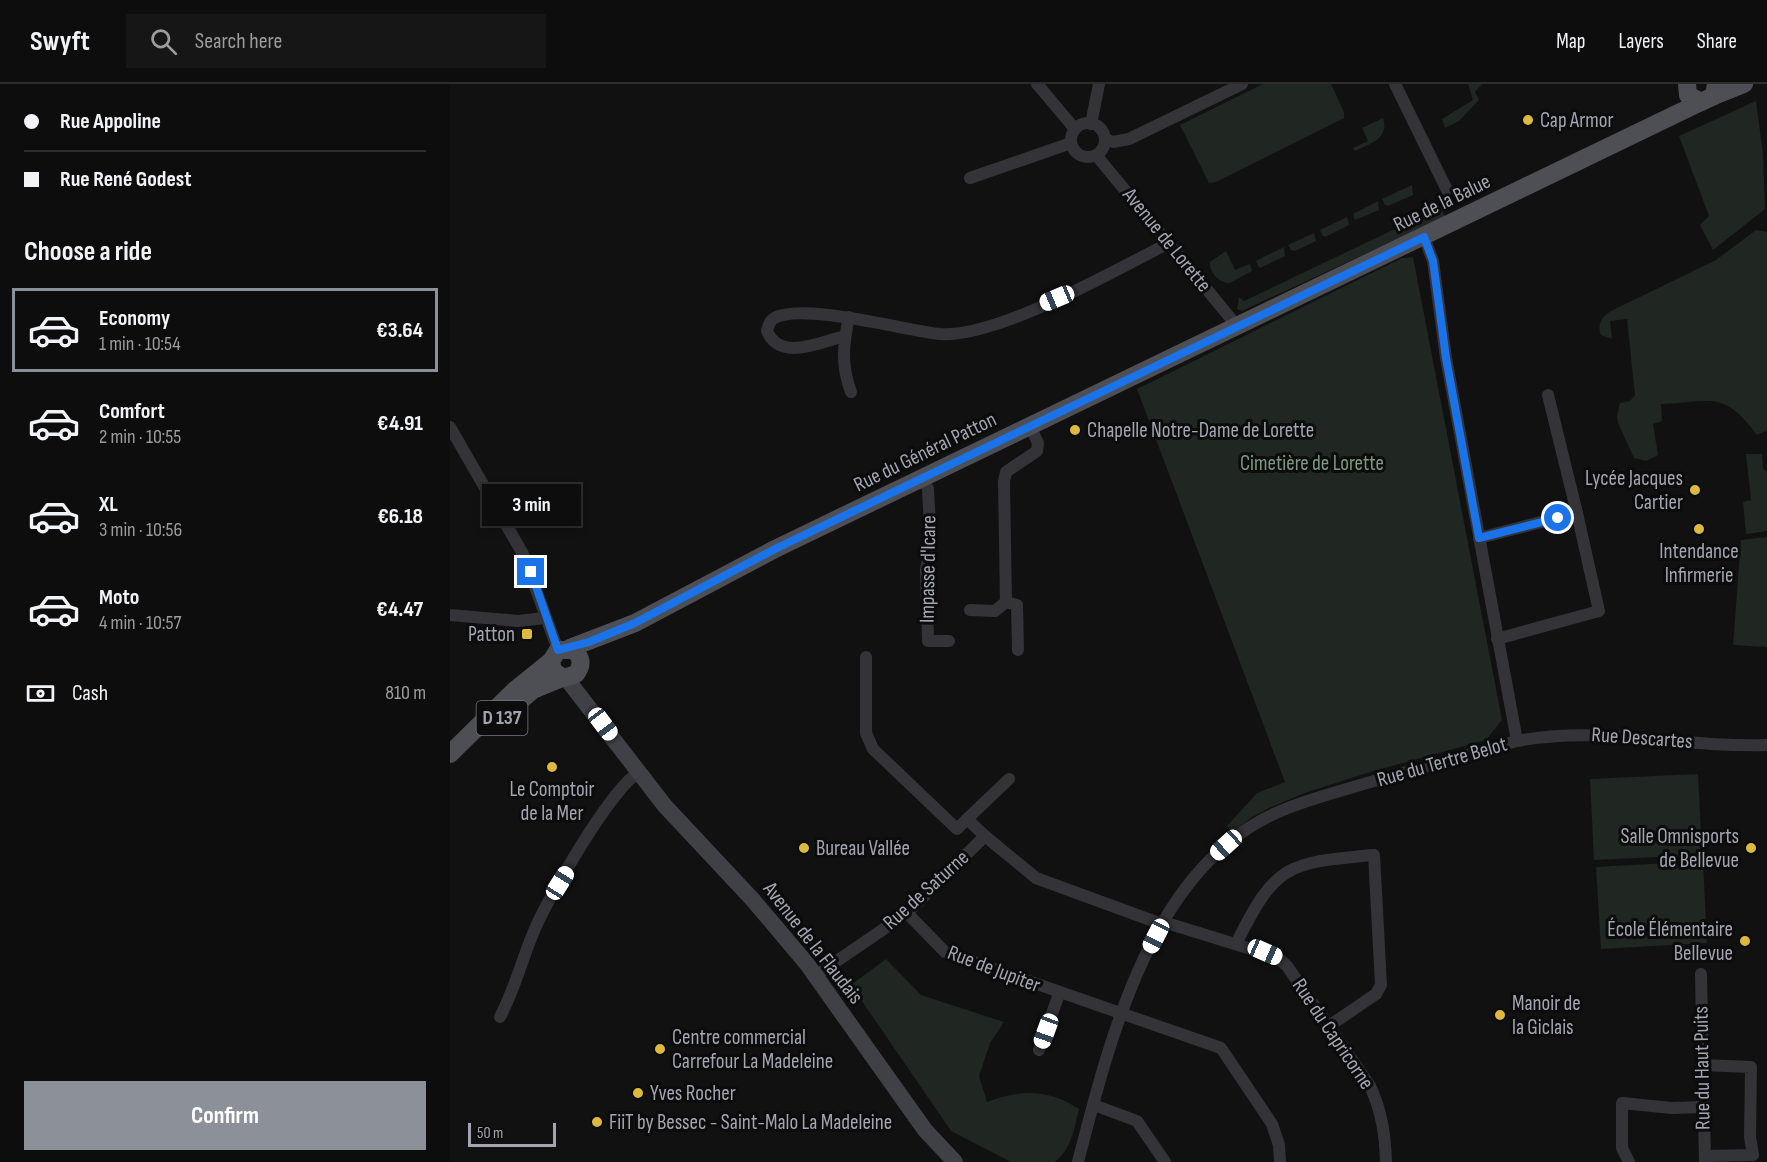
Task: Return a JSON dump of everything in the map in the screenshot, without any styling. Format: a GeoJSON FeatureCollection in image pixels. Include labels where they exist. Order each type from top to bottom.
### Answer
{"type":"FeatureCollection","features":[{"type":"Feature","properties":{"kind":"main road","name":"Rue de la Balue"},"geometry":{"type":"LineString","coordinates":[[1237,326],[1665,119],[1710,94],[1744,84]]}},
{"type":"Feature","properties":{"kind":"main road","name":"Rue de la Balue"},"geometry":{"type":"LineString","coordinates":[[1665,119],[1687,86]]}},
{"type":"Feature","properties":{"kind":"main road"},"geometry":{"type":"LineString","coordinates":[[1687,86],[1692,99],[1710,94]]}},
{"type":"Feature","properties":{"kind":"main road","name":"Rue du Général Patton"},"geometry":{"type":"LineString","coordinates":[[450,754],[515,690],[560,653],[635,623],[775,549],[1237,326]]}},
{"type":"Feature","properties":{"kind":"main road","name":"Rue du Général Patton"},"geometry":{"type":"LineString","coordinates":[[450,768],[533,690],[572,672],[635,623]]}},
{"type":"Feature","properties":{"kind":"main road"},"geometry":{"type":"LineString","coordinates":[[560,653],[578,653],[572,672],[553,671],[560,653]]}},
{"type":"Feature","properties":{"kind":"street"},"geometry":{"type":"LineString","coordinates":[[1037,84],[1075,129]]}},
{"type":"Feature","properties":{"kind":"street"},"geometry":{"type":"LineString","coordinates":[[1091,123],[1099,84]]}},
{"type":"Feature","properties":{"kind":"street"},"geometry":{"type":"LineString","coordinates":[[1105,139],[1113,142],[1129,139],[1242,84]]}},
{"type":"Feature","properties":{"kind":"street"},"geometry":{"type":"LineString","coordinates":[[1395,84],[1448,192]]}},
{"type":"Feature","properties":{"kind":"street"},"geometry":{"type":"LineString","coordinates":[[1075,129],[1091,123]]}},
{"type":"Feature","properties":{"kind":"street"},"geometry":{"type":"LineString","coordinates":[[1071,143],[1081,156],[1096,155],[1103,148],[1105,139],[1101,129],[1091,123]]}},
{"type":"Feature","properties":{"kind":"street"},"geometry":{"type":"LineString","coordinates":[[1071,143],[1075,129]]}},
{"type":"Feature","properties":{"kind":"street"},"geometry":{"type":"LineString","coordinates":[[970,178],[1071,143]]}},
{"type":"Feature","properties":{"kind":"street","name":"Avenue de Lorette"},"geometry":{"type":"LineString","coordinates":[[1096,155],[1237,326]]}},
{"type":"Feature","properties":{"kind":"street","name":"Rue du Tertre Belot"},"geometry":{"type":"LineString","coordinates":[[1078,1162],[1121,1014],[1163,923],[1200,868],[1226,845],[1272,814],[1300,803],[1517,741],[1446,358],[1433,261],[1424,237]]}},
{"type":"Feature","properties":{"kind":"street"},"geometry":{"type":"LineString","coordinates":[[845,336],[794,349],[779,346],[771,340],[767,331],[770,321],[776,317],[794,315],[849,317],[940,334],[976,331],[1057,298],[1169,243]]}},
{"type":"Feature","properties":{"kind":"street"},"geometry":{"type":"LineString","coordinates":[[849,317],[842,357],[844,373],[851,393]]}},
{"type":"Feature","properties":{"kind":"street"},"geometry":{"type":"LineString","coordinates":[[1497,639],[1599,611],[1548,395]]}},
{"type":"Feature","properties":{"kind":"street"},"geometry":{"type":"LineString","coordinates":[[1006,602],[1004,481],[1006,472],[1037,452],[1038,443],[1030,426]]}},
{"type":"Feature","properties":{"kind":"street"},"geometry":{"type":"LineString","coordinates":[[451,433],[524,554],[545,618],[560,653]]}},
{"type":"Feature","properties":{"kind":"street","name":"Impasse d'Icare"},"geometry":{"type":"LineString","coordinates":[[923,478],[928,489],[931,547],[926,569],[927,641],[949,641]]}},
{"type":"Feature","properties":{"kind":"street"},"geometry":{"type":"LineString","coordinates":[[1479,538],[1577,513]]}},
{"type":"Feature","properties":{"kind":"street"},"geometry":{"type":"LineString","coordinates":[[970,610],[995,611],[1006,602]]}},
{"type":"Feature","properties":{"kind":"street"},"geometry":{"type":"LineString","coordinates":[[1006,602],[1017,605],[1018,650]]}},
{"type":"Feature","properties":{"kind":"street"},"geometry":{"type":"LineString","coordinates":[[450,615],[518,621],[545,618]]}},
{"type":"Feature","properties":{"kind":"street","name":"Rue de Saturne"},"geometry":{"type":"LineString","coordinates":[[866,657],[866,733],[873,749],[957,829],[1009,779]]}},
{"type":"Feature","properties":{"kind":"street","name":"Avenue de la Flaudais"},"geometry":{"type":"LineString","coordinates":[[572,672],[579,691],[638,773],[700,845],[753,900],[815,976],[925,1130],[955,1162]]}},
{"type":"Feature","properties":{"kind":"street","name":"Rue Descartes"},"geometry":{"type":"LineString","coordinates":[[1517,741],[1561,734],[1583,734],[1767,745]]}},
{"type":"Feature","properties":{"kind":"street"},"geometry":{"type":"LineString","coordinates":[[500,1017],[511,996],[534,931],[550,897],[621,787],[638,773]]}},
{"type":"Feature","properties":{"kind":"street","name":"Rue de Saturne"},"geometry":{"type":"LineString","coordinates":[[815,976],[907,913],[985,836],[967,819]]}},
{"type":"Feature","properties":{"kind":"street","name":"Rue du Capricorne"},"geometry":{"type":"LineString","coordinates":[[985,836],[1036,878],[1163,923],[1277,957],[1287,966],[1370,1086],[1380,1107],[1386,1162]]}},
{"type":"Feature","properties":{"kind":"street"},"geometry":{"type":"LineString","coordinates":[[1236,944],[1258,899],[1276,880],[1293,868],[1314,861],[1374,855],[1380,985],[1376,994],[1329,1026]]}},
{"type":"Feature","properties":{"kind":"street","name":"Rue de Jupiter"},"geometry":{"type":"LineString","coordinates":[[907,913],[945,952],[1221,1048],[1272,1124],[1279,1144],[1280,1162]]}},
{"type":"Feature","properties":{"kind":"street","name":"Rue du Haut Puits"},"geometry":{"type":"LineString","coordinates":[[1701,974],[1702,1107],[1705,1159]]}},
{"type":"Feature","properties":{"kind":"street","name":"Rue de Jupiter"},"geometry":{"type":"LineString","coordinates":[[1039,1050],[1059,993]]}},
{"type":"Feature","properties":{"kind":"street"},"geometry":{"type":"LineString","coordinates":[[1702,1065],[1751,1067],[1750,1137],[1753,1155],[1705,1159]]}},
{"type":"Feature","properties":{"kind":"street"},"geometry":{"type":"LineString","coordinates":[[1629,1162],[1622,1148],[1622,1103],[1672,1108],[1702,1107]]}},
{"type":"Feature","properties":{"kind":"street"},"geometry":{"type":"LineString","coordinates":[[1094,1105],[1137,1120],[1165,1162]]}},
{"type":"Feature","properties":{"kind":"green space"},"geometry":{"type":"Polygon","coordinates":[[[1263,84],[1331,84],[1344,112],[1344,118],[1216,182],[1209,183],[1180,125],[1263,84]]]}},
{"type":"Feature","properties":{"kind":"green space"},"geometry":{"type":"Polygon","coordinates":[[[1468,84],[1482,84],[1475,92],[1479,100],[1459,121],[1445,128],[1442,119],[1473,100],[1468,84]]]}},
{"type":"Feature","properties":{"kind":"green space"},"geometry":{"type":"Polygon","coordinates":[[[1756,101],[1763,154],[1765,209],[1713,250],[1700,225],[1709,216],[1679,136],[1756,101]]]}},
{"type":"Feature","properties":{"kind":"green space"},"geometry":{"type":"Polygon","coordinates":[[[1383,118],[1384,131],[1381,135],[1372,143],[1355,151],[1353,148],[1368,141],[1362,128],[1383,118]]]}},
{"type":"Feature","properties":{"kind":"green space"},"geometry":{"type":"Polygon","coordinates":[[[1412,185],[1413,195],[1388,206],[1385,205],[1382,199],[1412,185]]]}},
{"type":"Feature","properties":{"kind":"green space"},"geometry":{"type":"Polygon","coordinates":[[[1378,201],[1379,210],[1355,220],[1353,214],[1378,201]]]}},
{"type":"Feature","properties":{"kind":"green space"},"geometry":{"type":"Polygon","coordinates":[[[1441,207],[1445,217],[1242,311],[1237,309],[1239,297],[1244,301],[1441,207]]]}},
{"type":"Feature","properties":{"kind":"green space"},"geometry":{"type":"Polygon","coordinates":[[[1347,217],[1349,225],[1325,237],[1322,235],[1320,230],[1347,217]]]}},
{"type":"Feature","properties":{"kind":"green space"},"geometry":{"type":"Polygon","coordinates":[[[1756,230],[1767,232],[1767,430],[1757,435],[1735,411],[1716,402],[1661,404],[1662,421],[1653,424],[1658,455],[1646,461],[1634,458],[1618,423],[1617,415],[1620,403],[1630,401],[1635,395],[1627,319],[1610,321],[1612,339],[1601,335],[1599,328],[1601,322],[1611,311],[1716,260],[1756,230]]]}},
{"type":"Feature","properties":{"kind":"green space"},"geometry":{"type":"Polygon","coordinates":[[[1314,233],[1316,241],[1295,251],[1291,250],[1288,245],[1314,233]]]}},
{"type":"Feature","properties":{"kind":"green space"},"geometry":{"type":"Polygon","coordinates":[[[1284,247],[1285,256],[1260,268],[1258,266],[1256,261],[1284,247]]]}},
{"type":"Feature","properties":{"kind":"green space"},"geometry":{"type":"Polygon","coordinates":[[[1226,251],[1235,270],[1250,264],[1252,271],[1230,283],[1219,279],[1211,270],[1210,262],[1226,251]]]}},
{"type":"Feature","properties":{"kind":"green space","name":"Cimetière de Lorette"},"geometry":{"type":"Polygon","coordinates":[[[1413,257],[1502,720],[1486,740],[1370,772],[1305,793],[1271,807],[1252,817],[1235,830],[1230,830],[1227,826],[1257,793],[1285,782],[1137,389],[1402,258],[1413,257]]]}},
{"type":"Feature","properties":{"kind":"green space"},"geometry":{"type":"Polygon","coordinates":[[[1746,454],[1762,454],[1763,468],[1767,472],[1767,531],[1746,534],[1743,502],[1751,500],[1746,454]]]}},
{"type":"Feature","properties":{"kind":"green space"},"geometry":{"type":"Polygon","coordinates":[[[1767,537],[1767,647],[1733,645],[1741,540],[1767,537]]]}},
{"type":"Feature","properties":{"kind":"green space"},"geometry":{"type":"Polygon","coordinates":[[[1698,774],[1702,855],[1594,860],[1590,779],[1698,774]]]}},
{"type":"Feature","properties":{"kind":"green space"},"geometry":{"type":"Polygon","coordinates":[[[1703,861],[1707,943],[1601,949],[1596,867],[1703,861]]]}},
{"type":"Feature","properties":{"kind":"green space"},"geometry":{"type":"Polygon","coordinates":[[[886,959],[921,995],[1004,1022],[990,1043],[979,1076],[987,1102],[1011,1095],[1034,1093],[1057,1098],[1079,1109],[1074,1131],[1061,1157],[1055,1162],[1011,1162],[951,1131],[851,985],[886,959]]]}},
{"type":"Feature","properties":{"kind":"place","name":"Cap Armor"},"geometry":{"type":"Point","coordinates":[1528,120]}},
{"type":"Feature","properties":{"kind":"place","name":"Chapelle Notre-Dame de Lorette"},"geometry":{"type":"Point","coordinates":[1075,430]}},
{"type":"Feature","properties":{"kind":"place","name":"Lycée Jacques Cartier"},"geometry":{"type":"Point","coordinates":[1695,490]}},
{"type":"Feature","properties":{"kind":"place","name":"Intendance Infirmerie"},"geometry":{"type":"Point","coordinates":[1699,529]}},
{"type":"Feature","properties":{"kind":"place","name":"Patton"},"geometry":{"type":"Point","coordinates":[527,634]}},
{"type":"Feature","properties":{"kind":"place","name":"Le Comptoir de la Mer"},"geometry":{"type":"Point","coordinates":[552,767]}},
{"type":"Feature","properties":{"kind":"place","name":"Bureau Vallée"},"geometry":{"type":"Point","coordinates":[804,848]}},
{"type":"Feature","properties":{"kind":"place","name":"Salle Omnisports de Bellevue"},"geometry":{"type":"Point","coordinates":[1751,848]}},
{"type":"Feature","properties":{"kind":"place","name":"École Élémentaire Bellevue"},"geometry":{"type":"Point","coordinates":[1745,941]}},
{"type":"Feature","properties":{"kind":"place","name":"Manoir de la Giclais"},"geometry":{"type":"Point","coordinates":[1500,1015]}},
{"type":"Feature","properties":{"kind":"place","name":"Centre commercial Carrefour La Madeleine"},"geometry":{"type":"Point","coordinates":[660,1049]}},
{"type":"Feature","properties":{"kind":"place","name":"Yves Rocher"},"geometry":{"type":"Point","coordinates":[638,1093]}},
{"type":"Feature","properties":{"kind":"place","name":"FiiT by Bessec - Saint-Malo La Madeleine"},"geometry":{"type":"Point","coordinates":[597,1122]}},
{"type":"Feature","properties":{"kind":"route"},"geometry":{"type":"LineString","coordinates":[[531,572],[558,650],[589,642],[635,623],[775,549],[1424,237],[1433,261],[1446,358],[1479,538],[1558,518]]}}]}
